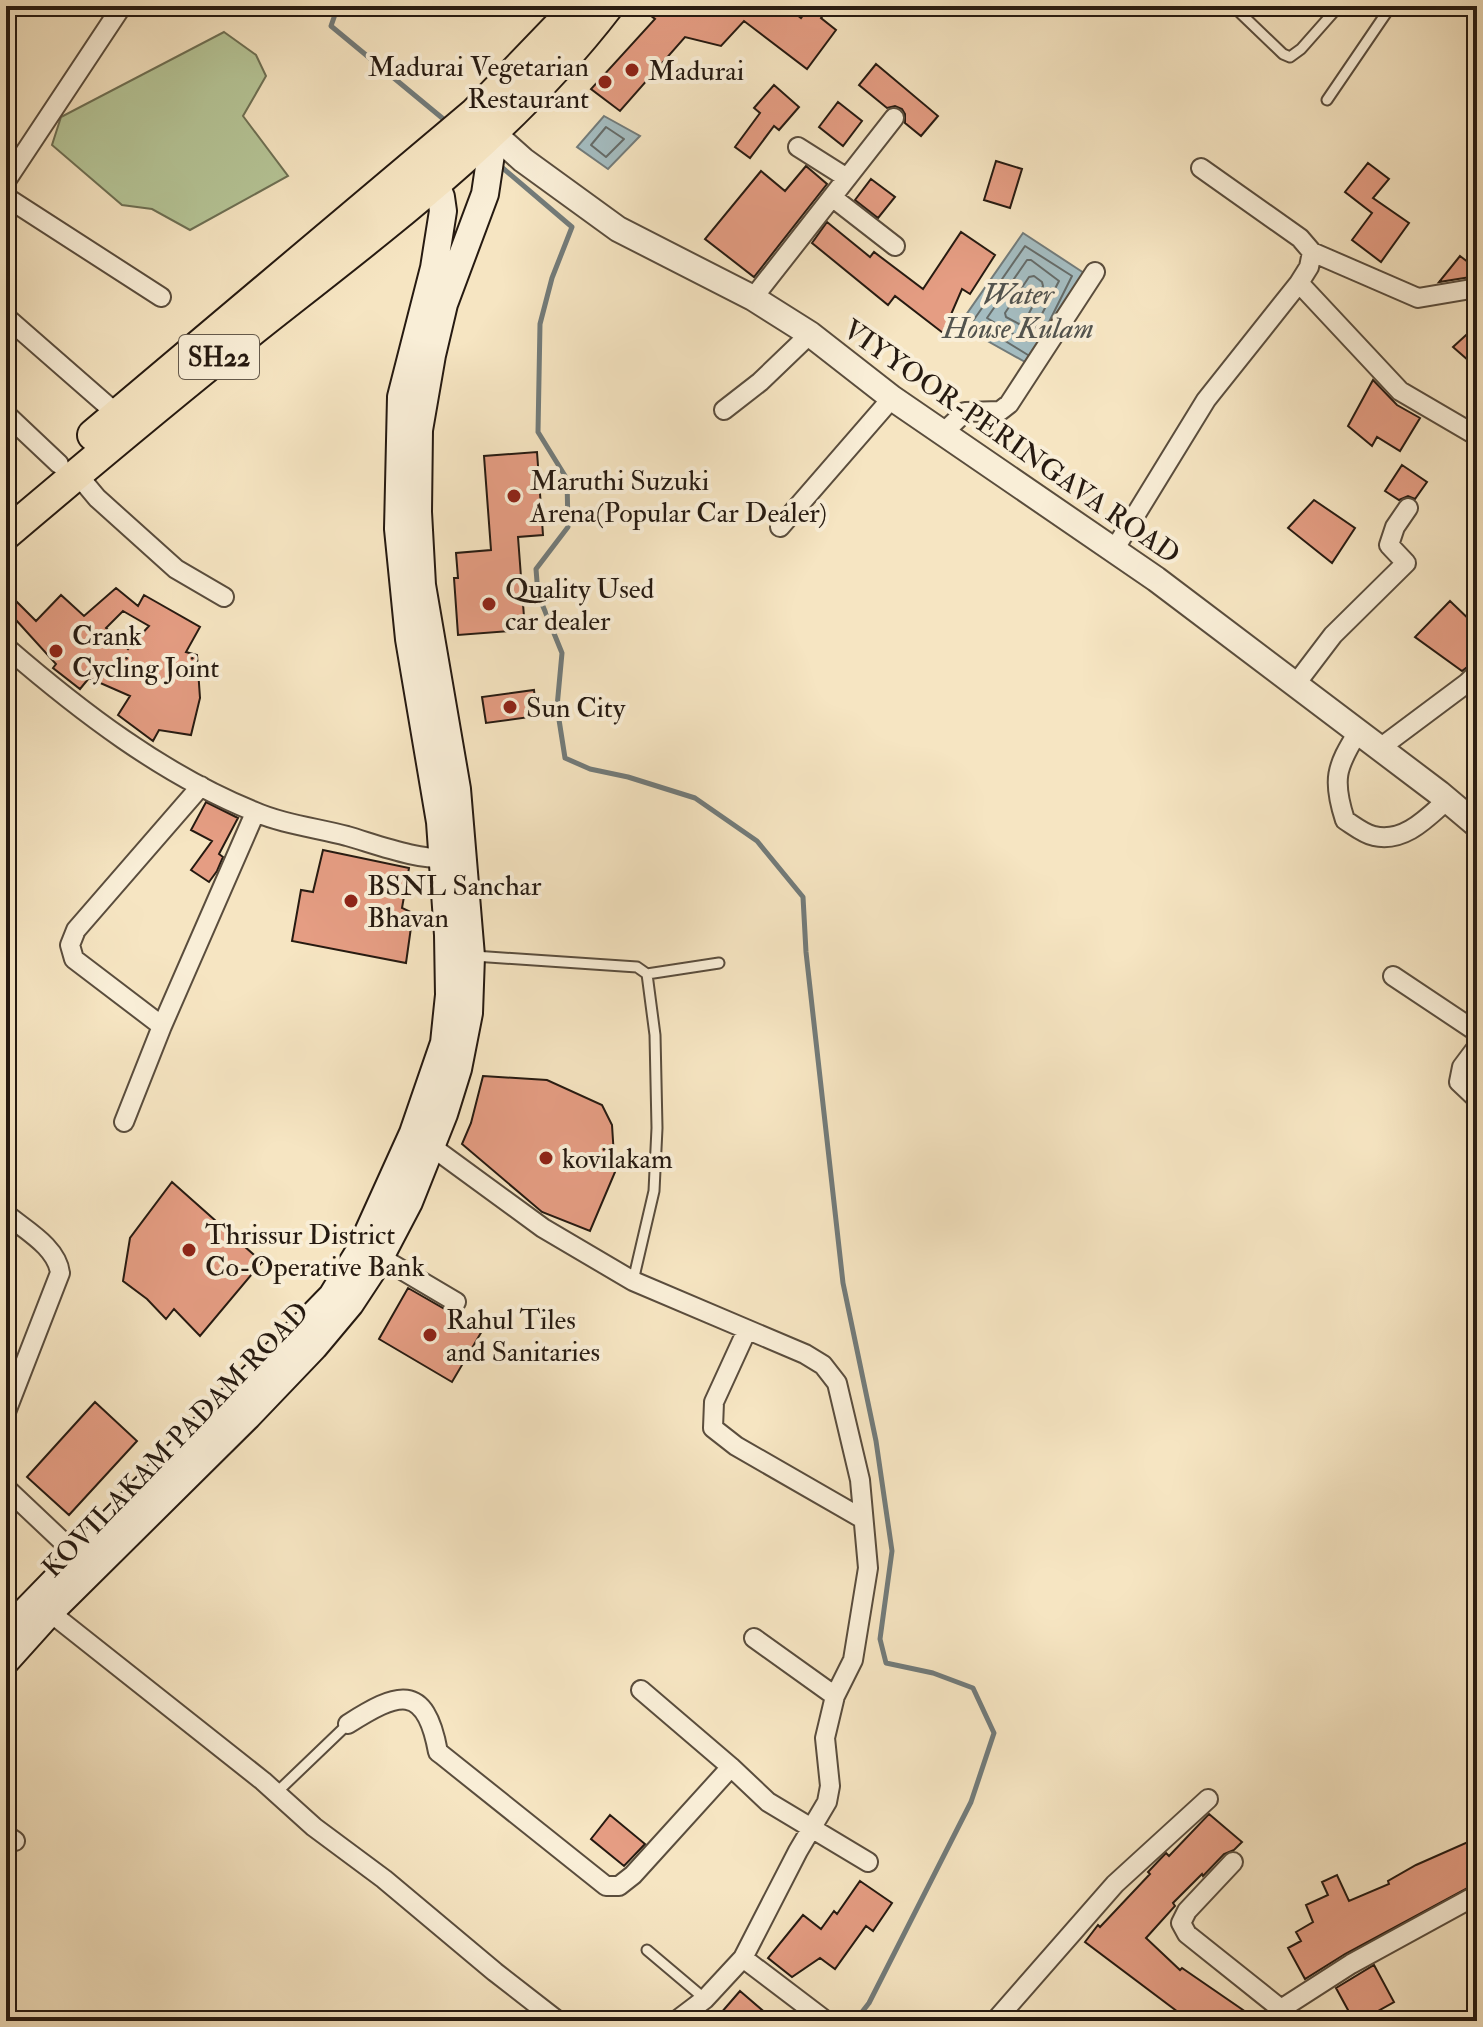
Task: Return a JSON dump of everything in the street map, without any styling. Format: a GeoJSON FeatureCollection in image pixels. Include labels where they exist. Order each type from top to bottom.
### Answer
{"type":"FeatureCollection","features":[{"type":"Feature","properties":{"kind":"main road","name":"SH22"},"geometry":{"type":"LineString","coordinates":[[478,138],[578,6]]}},
{"type":"Feature","properties":{"kind":"main road","name":"SH22"},"geometry":{"type":"LineString","coordinates":[[6,534],[117,414],[538,89],[608,6]]}},
{"type":"Feature","properties":{"kind":"main road","name":"KOVILAKAM PADAM ROAD"},"geometry":{"type":"LineString","coordinates":[[6,1631],[42,1606],[248,1416],[314,1347],[350,1304],[380,1257],[409,1202],[444,1043],[449,995],[457,789],[422,585],[418,512],[419,430],[444,304],[485,194],[478,138]]}},
{"type":"Feature","properties":{"kind":"main road","name":"SH22"},"geometry":{"type":"LineString","coordinates":[[6,509],[68,469],[223,354],[427,174]]}},
{"type":"Feature","properties":{"kind":"main road","name":"KOVILAKAM PADAM ROAD"},"geometry":{"type":"LineString","coordinates":[[6,1661],[78,1556],[332,1296],[422,1139],[458,1069],[469,1013],[471,956],[453,858],[440,822],[409,639],[398,529],[401,397],[441,234],[443,211],[441,197],[427,174]]}},
{"type":"Feature","properties":{"kind":"street"},"geometry":{"type":"LineString","coordinates":[[6,181],[122,6]]}},
{"type":"Feature","properties":{"kind":"street"},"geometry":{"type":"LineString","coordinates":[[753,298],[894,118]]}},
{"type":"Feature","properties":{"kind":"street","name":"VIYYOOR-PERINGAVA ROAD"},"geometry":{"type":"LineString","coordinates":[[478,138],[523,160],[618,229],[753,298],[810,334],[892,398],[1114,550],[1380,748],[1477,825]]}},
{"type":"Feature","properties":{"kind":"street"},"geometry":{"type":"LineString","coordinates":[[798,147],[847,178]]}},
{"type":"Feature","properties":{"kind":"street"},"geometry":{"type":"LineString","coordinates":[[1201,168],[1300,238],[1312,252],[1418,298],[1477,288]]}},
{"type":"Feature","properties":{"kind":"street"},"geometry":{"type":"LineString","coordinates":[[6,197],[161,297]]}},
{"type":"Feature","properties":{"kind":"street"},"geometry":{"type":"LineString","coordinates":[[832,197],[895,246]]}},
{"type":"Feature","properties":{"kind":"street"},"geometry":{"type":"LineString","coordinates":[[1114,550],[1206,400],[1299,283],[1309,267],[1312,252]]}},
{"type":"Feature","properties":{"kind":"street"},"geometry":{"type":"LineString","coordinates":[[944,432],[965,412],[1000,411],[1009,404],[1095,272]]}},
{"type":"Feature","properties":{"kind":"street"},"geometry":{"type":"LineString","coordinates":[[1299,283],[1400,391],[1477,436]]}},
{"type":"Feature","properties":{"kind":"street"},"geometry":{"type":"LineString","coordinates":[[6,317],[117,414]]}},
{"type":"Feature","properties":{"kind":"street"},"geometry":{"type":"LineString","coordinates":[[724,410],[760,382],[810,334]]}},
{"type":"Feature","properties":{"kind":"street"},"geometry":{"type":"LineString","coordinates":[[780,527],[892,398]]}},
{"type":"Feature","properties":{"kind":"street"},"geometry":{"type":"LineString","coordinates":[[6,414],[176,569],[224,597]]}},
{"type":"Feature","properties":{"kind":"street"},"geometry":{"type":"LineString","coordinates":[[1295,685],[1333,635],[1406,563],[1389,545],[1395,527],[1408,508]]}},
{"type":"Feature","properties":{"kind":"street"},"geometry":{"type":"LineString","coordinates":[[6,647],[68,700],[149,755],[255,813],[385,847],[453,858]]}},
{"type":"Feature","properties":{"kind":"street"},"geometry":{"type":"LineString","coordinates":[[1380,748],[1477,673]]}},
{"type":"Feature","properties":{"kind":"street"},"geometry":{"type":"LineString","coordinates":[[1358,732],[1337,772],[1339,802],[1345,820],[1372,836],[1394,837],[1415,828],[1447,800]]}},
{"type":"Feature","properties":{"kind":"street"},"geometry":{"type":"LineString","coordinates":[[162,1026],[74,959],[70,945],[76,930],[201,786]]}},
{"type":"Feature","properties":{"kind":"street"},"geometry":{"type":"LineString","coordinates":[[124,1122],[162,1026],[255,813]]}},
{"type":"Feature","properties":{"kind":"street"},"geometry":{"type":"LineString","coordinates":[[1393,976],[1477,1032]]}},
{"type":"Feature","properties":{"kind":"street"},"geometry":{"type":"LineString","coordinates":[[1477,1047],[1462,1067],[1459,1082],[1477,1099]]}},
{"type":"Feature","properties":{"kind":"street"},"geometry":{"type":"LineString","coordinates":[[422,1139],[543,1228],[633,1281],[814,1360],[823,1365],[837,1383],[860,1480],[868,1568],[853,1660],[835,1696],[825,1738],[830,1786],[827,1802],[743,1958],[705,1999],[676,2021]]}},
{"type":"Feature","properties":{"kind":"street"},"geometry":{"type":"LineString","coordinates":[[6,1214],[50,1250],[59,1262],[60,1273],[6,1412]]}},
{"type":"Feature","properties":{"kind":"street"},"geometry":{"type":"LineString","coordinates":[[380,1257],[456,1302]]}},
{"type":"Feature","properties":{"kind":"street"},"geometry":{"type":"LineString","coordinates":[[747,1330],[714,1402],[713,1428],[736,1446],[863,1519]]}},
{"type":"Feature","properties":{"kind":"street"},"geometry":{"type":"LineString","coordinates":[[6,1488],[78,1556]]}},
{"type":"Feature","properties":{"kind":"street"},"geometry":{"type":"LineString","coordinates":[[42,1606],[558,2021]]}},
{"type":"Feature","properties":{"kind":"street"},"geometry":{"type":"LineString","coordinates":[[754,1638],[835,1696]]}},
{"type":"Feature","properties":{"kind":"street"},"geometry":{"type":"LineString","coordinates":[[641,1690],[768,1802],[868,1862]]}},
{"type":"Feature","properties":{"kind":"street"},"geometry":{"type":"LineString","coordinates":[[348,1724],[382,1703],[404,1699],[418,1705],[430,1716],[438,1752],[606,1886],[619,1886],[633,1875],[731,1767]]}},
{"type":"Feature","properties":{"kind":"street"},"geometry":{"type":"LineString","coordinates":[[995,2021],[1115,1884],[1208,1799]]}},
{"type":"Feature","properties":{"kind":"street"},"geometry":{"type":"LineString","coordinates":[[1233,1862],[1187,1911],[1181,1923],[1187,1934],[1288,2015],[1351,1964],[1477,1895]]}},
{"type":"Feature","properties":{"kind":"street"},"geometry":{"type":"LineString","coordinates":[[743,1958],[821,2017]]}},
{"type":"Feature","properties":{"kind":"lane"},"geometry":{"type":"LineString","coordinates":[[1233,6],[1283,54],[1290,57],[1339,6]]}},
{"type":"Feature","properties":{"kind":"lane"},"geometry":{"type":"LineString","coordinates":[[1327,100],[1391,6]]}},
{"type":"Feature","properties":{"kind":"lane"},"geometry":{"type":"LineString","coordinates":[[471,956],[637,967],[647,974],[719,963]]}},
{"type":"Feature","properties":{"kind":"lane"},"geometry":{"type":"LineString","coordinates":[[633,1281],[655,1176],[655,1035],[647,974]]}},
{"type":"Feature","properties":{"kind":"lane"},"geometry":{"type":"LineString","coordinates":[[275,1794],[348,1724]]}},
{"type":"Feature","properties":{"kind":"lane"},"geometry":{"type":"LineString","coordinates":[[647,1950],[705,1999]]}},
{"type":"Feature","properties":{"kind":"green space"},"geometry":{"type":"Polygon","coordinates":[[[224,32],[256,55],[266,76],[243,116],[288,176],[190,230],[152,209],[122,205],[52,145],[61,117],[224,32]]]}},
{"type":"Feature","properties":{"kind":"water"},"geometry":{"type":"Polygon","coordinates":[[[604,116],[640,136],[608,169],[577,147],[604,116]]]}},
{"type":"Feature","properties":{"kind":"water","name":"Water House Kulam"},"geometry":{"type":"Polygon","coordinates":[[[1023,233],[1084,273],[1034,367],[959,325],[1023,233]]]}},
{"type":"Feature","properties":{"kind":"building"},"geometry":{"type":"Polygon","coordinates":[[[638,6],[786,6],[801,18],[810,6],[831,6],[821,18],[836,30],[807,69],[744,21],[721,46],[685,37],[620,111],[591,89],[655,19],[638,6]]]}},
{"type":"Feature","properties":{"kind":"building"},"geometry":{"type":"Polygon","coordinates":[[[876,64],[938,116],[921,136],[905,123],[902,109],[895,106],[887,108],[859,85],[876,64]]]}},
{"type":"Feature","properties":{"kind":"building"},"geometry":{"type":"Polygon","coordinates":[[[774,85],[799,107],[779,130],[774,126],[750,158],[735,147],[760,113],[754,108],[774,85]]]}},
{"type":"Feature","properties":{"kind":"building"},"geometry":{"type":"Polygon","coordinates":[[[838,102],[862,121],[843,146],[819,127],[838,102]]]}},
{"type":"Feature","properties":{"kind":"building"},"geometry":{"type":"Polygon","coordinates":[[[996,161],[1022,169],[1010,208],[984,200],[996,161]]]}},
{"type":"Feature","properties":{"kind":"building"},"geometry":{"type":"Polygon","coordinates":[[[1368,163],[1389,179],[1373,198],[1409,223],[1381,262],[1352,240],[1372,213],[1345,192],[1368,163]]]}},
{"type":"Feature","properties":{"kind":"building"},"geometry":{"type":"Polygon","coordinates":[[[806,166],[827,184],[754,277],[705,239],[761,171],[785,191],[806,166]]]}},
{"type":"Feature","properties":{"kind":"building"},"geometry":{"type":"Polygon","coordinates":[[[871,179],[895,197],[878,218],[855,200],[871,179]]]}},
{"type":"Feature","properties":{"kind":"building"},"geometry":{"type":"Polygon","coordinates":[[[827,222],[870,257],[874,252],[923,289],[961,232],[995,255],[970,294],[962,289],[943,333],[895,296],[888,305],[812,243],[827,222]]]}},
{"type":"Feature","properties":{"kind":"building"},"geometry":{"type":"Polygon","coordinates":[[[1460,256],[1477,269],[1477,276],[1439,282],[1460,256]]]}},
{"type":"Feature","properties":{"kind":"building"},"geometry":{"type":"Polygon","coordinates":[[[1477,325],[1477,368],[1453,347],[1477,325]]]}},
{"type":"Feature","properties":{"kind":"building"},"geometry":{"type":"Polygon","coordinates":[[[1373,380],[1397,405],[1420,418],[1400,451],[1377,437],[1372,446],[1348,426],[1373,380]]]}},
{"type":"Feature","properties":{"kind":"building"},"geometry":{"type":"Polygon","coordinates":[[[537,452],[543,535],[518,537],[525,630],[458,635],[454,578],[458,578],[456,553],[491,550],[484,456],[537,452]]]}},
{"type":"Feature","properties":{"kind":"building"},"geometry":{"type":"Polygon","coordinates":[[[1402,465],[1427,482],[1415,499],[1408,496],[1399,500],[1385,491],[1402,465]]]}},
{"type":"Feature","properties":{"kind":"building"},"geometry":{"type":"Polygon","coordinates":[[[1314,500],[1355,528],[1332,563],[1288,528],[1314,500]]]}},
{"type":"Feature","properties":{"kind":"building"},"geometry":{"type":"Polygon","coordinates":[[[116,588],[138,606],[144,595],[200,627],[186,652],[197,655],[200,698],[191,735],[159,730],[153,741],[118,715],[130,696],[89,678],[80,689],[53,668],[56,664],[16,620],[14,622],[6,614],[6,591],[36,621],[61,595],[84,616],[116,588]],[[123,611],[106,628],[128,649],[149,626],[123,611]]]}},
{"type":"Feature","properties":{"kind":"building"},"geometry":{"type":"Polygon","coordinates":[[[1450,601],[1477,627],[1477,656],[1462,671],[1415,637],[1450,601]]]}},
{"type":"Feature","properties":{"kind":"building","name":"Sun City"},"geometry":{"type":"Polygon","coordinates":[[[534,690],[537,716],[486,723],[482,697],[534,690]]]}},
{"type":"Feature","properties":{"kind":"building"},"geometry":{"type":"Polygon","coordinates":[[[206,802],[238,818],[219,854],[223,857],[217,871],[209,882],[191,870],[212,841],[191,830],[206,802]]]}},
{"type":"Feature","properties":{"kind":"building","name":"BSNL Sanchar Bhavan"},"geometry":{"type":"Polygon","coordinates":[[[323,850],[409,868],[402,908],[413,913],[406,963],[292,941],[301,890],[313,892],[323,850]]]}},
{"type":"Feature","properties":{"kind":"building","name":"kovilakam"},"geometry":{"type":"Polygon","coordinates":[[[483,1076],[547,1080],[602,1105],[612,1125],[615,1172],[590,1231],[542,1212],[462,1144],[471,1123],[483,1076]]]}},
{"type":"Feature","properties":{"kind":"building","name":"Thrissur District Co-Operative Bank"},"geometry":{"type":"Polygon","coordinates":[[[172,1182],[262,1262],[200,1336],[174,1309],[166,1319],[147,1299],[123,1281],[130,1238],[172,1182]]]}},
{"type":"Feature","properties":{"kind":"building","name":"Rahul Tiles and Sanitaries"},"geometry":{"type":"Polygon","coordinates":[[[408,1288],[458,1314],[482,1331],[452,1382],[379,1339],[408,1288]]]}},
{"type":"Feature","properties":{"kind":"building"},"geometry":{"type":"Polygon","coordinates":[[[95,1402],[137,1441],[69,1515],[27,1477],[95,1402]]]}},
{"type":"Feature","properties":{"kind":"building"},"geometry":{"type":"Polygon","coordinates":[[[1209,1814],[1242,1842],[1224,1854],[1173,1903],[1175,1906],[1146,1938],[1180,1970],[1182,1968],[1259,2021],[1190,2021],[1085,1942],[1166,1853],[1169,1856],[1209,1814]]]}},
{"type":"Feature","properties":{"kind":"building"},"geometry":{"type":"Polygon","coordinates":[[[610,1815],[645,1844],[624,1866],[591,1839],[610,1815]]]}},
{"type":"Feature","properties":{"kind":"building"},"geometry":{"type":"Polygon","coordinates":[[[1477,1838],[1477,1883],[1305,1979],[1288,1948],[1301,1941],[1296,1932],[1313,1922],[1306,1905],[1328,1895],[1322,1882],[1337,1875],[1349,1901],[1389,1884],[1388,1881],[1416,1865],[1477,1838]]]}},
{"type":"Feature","properties":{"kind":"building"},"geometry":{"type":"Polygon","coordinates":[[[860,1881],[892,1903],[873,1931],[866,1926],[835,1969],[820,1958],[792,1977],[768,1958],[803,1915],[821,1929],[834,1911],[837,1914],[860,1881]]]}},
{"type":"Feature","properties":{"kind":"building"},"geometry":{"type":"Polygon","coordinates":[[[1374,1965],[1394,2002],[1360,2021],[1354,2021],[1336,1988],[1374,1965]]]}},
{"type":"Feature","properties":{"kind":"building"},"geometry":{"type":"Polygon","coordinates":[[[740,1991],[775,2021],[714,2021],[740,1991]]]}},
{"type":"Feature","properties":{"kind":"waterway"},"geometry":{"type":"LineString","coordinates":[[338,6],[331,26],[447,122]]}},
{"type":"Feature","properties":{"kind":"waterway"},"geometry":{"type":"LineString","coordinates":[[498,164],[572,227],[552,278],[540,324],[538,432],[567,479],[568,527],[536,569],[538,594],[562,653],[557,707],[565,758],[590,769],[628,777],[695,798],[757,841],[803,897],[806,952],[843,1283],[876,1441],[892,1551],[880,1639],[886,1663],[933,1673],[973,1688],[994,1733],[971,1802],[869,2003],[855,2021]]}},
{"type":"Feature","properties":{"kind":"place","name":"Madurai"},"geometry":{"type":"Point","coordinates":[632,70]}},
{"type":"Feature","properties":{"kind":"place","name":"Madurai Vegetarian Restaurant"},"geometry":{"type":"Point","coordinates":[605,82]}},
{"type":"Feature","properties":{"kind":"place","name":"Maruthi Suzuki Arena(Popular Car Dealer)"},"geometry":{"type":"Point","coordinates":[514,496]}},
{"type":"Feature","properties":{"kind":"place","name":"Quality Used car dealer"},"geometry":{"type":"Point","coordinates":[489,604]}},
{"type":"Feature","properties":{"kind":"place","name":"Crank Cycling Joint"},"geometry":{"type":"Point","coordinates":[56,651]}},
{"type":"Feature","properties":{"kind":"place","name":"Sun City"},"geometry":{"type":"Point","coordinates":[510,707]}},
{"type":"Feature","properties":{"kind":"place","name":"BSNL Sanchar Bhavan"},"geometry":{"type":"Point","coordinates":[351,901]}},
{"type":"Feature","properties":{"kind":"place","name":"kovilakam"},"geometry":{"type":"Point","coordinates":[546,1158]}},
{"type":"Feature","properties":{"kind":"place","name":"Thrissur District Co-Operative Bank"},"geometry":{"type":"Point","coordinates":[189,1250]}},
{"type":"Feature","properties":{"kind":"place","name":"Rahul Tiles and Sanitaries"},"geometry":{"type":"Point","coordinates":[430,1335]}}]}
